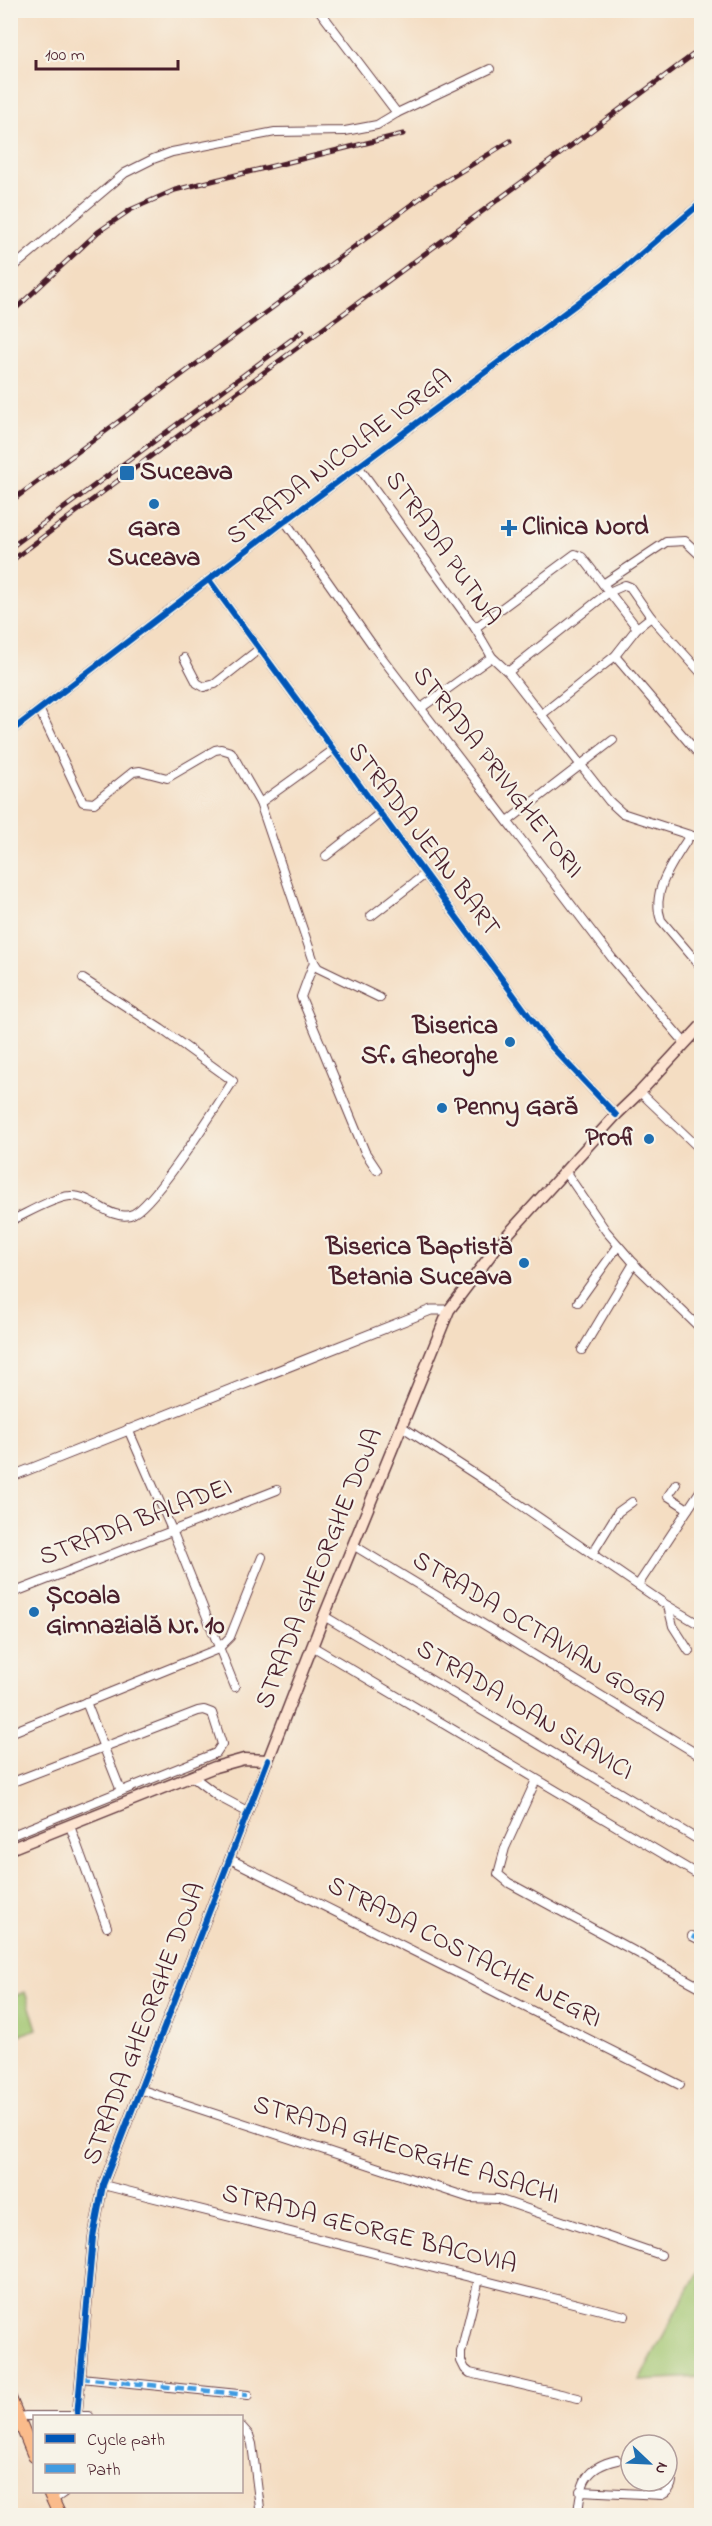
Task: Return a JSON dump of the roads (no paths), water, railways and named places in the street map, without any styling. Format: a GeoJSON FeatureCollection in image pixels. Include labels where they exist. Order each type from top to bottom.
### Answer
{"type":"FeatureCollection","features":[{"type":"Feature","properties":{"kind":"main road","name":"STRADA GHEORGHE DOJA"},"geometry":{"type":"LineString","coordinates":[[268,1760],[449,1310],[482,1264],[615,1115],[640,1092],[702,1025]]}},
{"type":"Feature","properties":{"kind":"main road"},"geometry":{"type":"LineString","coordinates":[[12,1842],[70,1826],[244,1759],[268,1760]]}},
{"type":"Feature","properties":{"kind":"main road"},"geometry":{"type":"LineString","coordinates":[[10,2398],[15,2418],[33,2454]]}},
{"type":"Feature","properties":{"kind":"main road"},"geometry":{"type":"LineString","coordinates":[[51,2496],[60,2516]]}},
{"type":"Feature","properties":{"kind":"street"},"geometry":{"type":"LineString","coordinates":[[319,10],[397,113]]}},
{"type":"Feature","properties":{"kind":"street"},"geometry":{"type":"LineString","coordinates":[[10,270],[117,178],[153,159],[172,152],[275,132],[345,131],[377,125],[397,113],[490,69]]}},
{"type":"Feature","properties":{"kind":"street","name":"STRADA NICOLAE IORGA"},"geometry":{"type":"LineString","coordinates":[[10,732],[285,521],[621,271],[702,202]]}},
{"type":"Feature","properties":{"kind":"street","name":"STRADA PUTNA"},"geometry":{"type":"LineString","coordinates":[[358,466],[475,628],[492,657],[508,672],[580,766],[622,813],[702,839]]}},
{"type":"Feature","properties":{"kind":"street","name":"STRADA PRIVIGHETORII"},"geometry":{"type":"LineString","coordinates":[[285,521],[376,650],[612,958],[685,1043]]}},
{"type":"Feature","properties":{"kind":"street"},"geometry":{"type":"LineString","coordinates":[[603,584],[666,542],[685,541],[702,557]]}},
{"type":"Feature","properties":{"kind":"street"},"geometry":{"type":"LineString","coordinates":[[475,628],[575,554],[582,557],[638,628]]}},
{"type":"Feature","properties":{"kind":"street","name":"STRADA JEAN BART"},"geometry":{"type":"LineString","coordinates":[[209,580],[332,751],[551,1046],[615,1115]]}},
{"type":"Feature","properties":{"kind":"street"},"geometry":{"type":"LineString","coordinates":[[508,672],[609,592],[625,585],[630,587],[651,617],[702,674]]}},
{"type":"Feature","properties":{"kind":"street"},"geometry":{"type":"LineString","coordinates":[[541,715],[615,656],[638,628],[651,617]]}},
{"type":"Feature","properties":{"kind":"street"},"geometry":{"type":"LineString","coordinates":[[184,658],[197,683],[204,687],[215,684],[258,650]]}},
{"type":"Feature","properties":{"kind":"street"},"geometry":{"type":"LineString","coordinates":[[615,656],[702,758]]}},
{"type":"Feature","properties":{"kind":"street","name":"STRADA PUTNA"},"geometry":{"type":"LineString","coordinates":[[421,708],[492,657]]}},
{"type":"Feature","properties":{"kind":"street"},"geometry":{"type":"LineString","coordinates":[[40,711],[83,802],[94,803],[134,772],[172,777],[205,755],[221,749],[231,752],[260,803],[297,916],[318,969],[380,998]]}},
{"type":"Feature","properties":{"kind":"street"},"geometry":{"type":"LineString","coordinates":[[508,821],[613,740]]}},
{"type":"Feature","properties":{"kind":"street"},"geometry":{"type":"LineString","coordinates":[[260,803],[332,751]]}},
{"type":"Feature","properties":{"kind":"street"},"geometry":{"type":"LineString","coordinates":[[326,855],[379,813]]}},
{"type":"Feature","properties":{"kind":"street"},"geometry":{"type":"LineString","coordinates":[[690,835],[664,878],[657,911],[661,920],[702,968]]}},
{"type":"Feature","properties":{"kind":"street"},"geometry":{"type":"LineString","coordinates":[[370,916],[424,875]]}},
{"type":"Feature","properties":{"kind":"street"},"geometry":{"type":"LineString","coordinates":[[314,962],[301,997],[365,1152],[377,1170]]}},
{"type":"Feature","properties":{"kind":"street"},"geometry":{"type":"LineString","coordinates":[[10,1221],[68,1196],[81,1196],[111,1213],[130,1215],[139,1210],[168,1177],[233,1081],[161,1029],[83,979]]}},
{"type":"Feature","properties":{"kind":"street"},"geometry":{"type":"LineString","coordinates":[[640,1092],[702,1151]]}},
{"type":"Feature","properties":{"kind":"street"},"geometry":{"type":"LineString","coordinates":[[566,1171],[618,1246],[702,1330]]}},
{"type":"Feature","properties":{"kind":"street"},"geometry":{"type":"LineString","coordinates":[[578,1302],[618,1246]]}},
{"type":"Feature","properties":{"kind":"street"},"geometry":{"type":"LineString","coordinates":[[582,1350],[634,1263]]}},
{"type":"Feature","properties":{"kind":"street"},"geometry":{"type":"LineString","coordinates":[[10,1477],[431,1310],[449,1310]]}},
{"type":"Feature","properties":{"kind":"street"},"geometry":{"type":"LineString","coordinates":[[401,1426],[668,1606],[702,1626]]}},
{"type":"Feature","properties":{"kind":"street"},"geometry":{"type":"LineString","coordinates":[[128,1429],[172,1530],[235,1687]]}},
{"type":"Feature","properties":{"kind":"street"},"geometry":{"type":"LineString","coordinates":[[676,1484],[668,1496],[688,1509]]}},
{"type":"Feature","properties":{"kind":"street"},"geometry":{"type":"LineString","coordinates":[[638,1585],[702,1488]]}},
{"type":"Feature","properties":{"kind":"street","name":"STRADA BALADEI"},"geometry":{"type":"LineString","coordinates":[[10,1594],[277,1490]]}},
{"type":"Feature","properties":{"kind":"street"},"geometry":{"type":"LineString","coordinates":[[592,1554],[618,1512],[632,1502]]}},
{"type":"Feature","properties":{"kind":"street","name":"STRADA OCTAVIAN GOGA"},"geometry":{"type":"LineString","coordinates":[[353,1545],[702,1757]]}},
{"type":"Feature","properties":{"kind":"street"},"geometry":{"type":"LineString","coordinates":[[10,1733],[218,1649],[230,1637],[262,1557]]}},
{"type":"Feature","properties":{"kind":"street"},"geometry":{"type":"LineString","coordinates":[[668,1606],[673,1626],[689,1651]]}},
{"type":"Feature","properties":{"kind":"street","name":"STRADA IOAN SLAVICI"},"geometry":{"type":"LineString","coordinates":[[324,1616],[702,1842]]}},
{"type":"Feature","properties":{"kind":"street"},"geometry":{"type":"LineString","coordinates":[[312,1646],[702,1877]]}},
{"type":"Feature","properties":{"kind":"street"},"geometry":{"type":"LineString","coordinates":[[86,1702],[121,1791]]}},
{"type":"Feature","properties":{"kind":"street"},"geometry":{"type":"LineString","coordinates":[[10,1783],[204,1710],[212,1713],[222,1744],[216,1753],[121,1791],[12,1842]]}},
{"type":"Feature","properties":{"kind":"street","name":"STRADA GHEORGHE DOJA"},"geometry":{"type":"LineString","coordinates":[[77,2415],[93,2237],[103,2185],[268,1760]]}},
{"type":"Feature","properties":{"kind":"street"},"geometry":{"type":"LineString","coordinates":[[193,1777],[218,1796],[248,1812]]}},
{"type":"Feature","properties":{"kind":"street"},"geometry":{"type":"LineString","coordinates":[[536,1780],[505,1848],[498,1874],[509,1883],[702,1988]]}},
{"type":"Feature","properties":{"kind":"street"},"geometry":{"type":"LineString","coordinates":[[70,1826],[107,1927]]}},
{"type":"Feature","properties":{"kind":"street","name":"STRADA COSTACHE NEGRI"},"geometry":{"type":"LineString","coordinates":[[230,1859],[680,2085]]}},
{"type":"Feature","properties":{"kind":"street"},"geometry":{"type":"LineString","coordinates":[[692,1936],[702,1941]]}},
{"type":"Feature","properties":{"kind":"street","name":"STRADA GHEORGHE ASACHI"},"geometry":{"type":"LineString","coordinates":[[139,2089],[470,2198],[498,2199],[661,2255]]}},
{"type":"Feature","properties":{"kind":"street","name":"STRADA GEORGE BACOVIA"},"geometry":{"type":"LineString","coordinates":[[103,2185],[625,2316]]}},
{"type":"Feature","properties":{"kind":"street"},"geometry":{"type":"LineString","coordinates":[[479,2279],[461,2352],[465,2369],[470,2373],[578,2398]]}},
{"type":"Feature","properties":{"kind":"street"},"geometry":{"type":"LineString","coordinates":[[81,2378],[248,2395]]}},
{"type":"Feature","properties":{"kind":"street"},"geometry":{"type":"LineString","coordinates":[[15,2418],[33,2417]]}},
{"type":"Feature","properties":{"kind":"street"},"geometry":{"type":"LineString","coordinates":[[243,2428],[249,2435],[252,2444],[261,2516]]}},
{"type":"Feature","properties":{"kind":"street"},"geometry":{"type":"LineString","coordinates":[[578,2516],[580,2491],[594,2468],[617,2460]]}},
{"type":"Feature","properties":{"kind":"street"},"geometry":{"type":"LineString","coordinates":[[580,2491],[619,2493]]}},
{"type":"Feature","properties":{"kind":"street"},"geometry":{"type":"LineString","coordinates":[[621,2493],[662,2495],[667,2493]]}},
{"type":"Feature","properties":{"kind":"railway"},"geometry":{"type":"LineString","coordinates":[[10,562],[702,48]]}},
{"type":"Feature","properties":{"kind":"railway"},"geometry":{"type":"LineString","coordinates":[[10,314],[98,232],[130,210],[175,190],[403,134]]}},
{"type":"Feature","properties":{"kind":"railway"},"geometry":{"type":"LineString","coordinates":[[10,502],[431,190],[510,141]]}},
{"type":"Feature","properties":{"kind":"railway"},"geometry":{"type":"LineString","coordinates":[[10,548],[303,331]]}},
{"type":"Feature","properties":{"kind":"place","name":"Suceava"},"geometry":{"type":"Point","coordinates":[127,473]}},
{"type":"Feature","properties":{"kind":"place","name":"Gara Suceava"},"geometry":{"type":"Point","coordinates":[154,504]}},
{"type":"Feature","properties":{"kind":"place","name":"Clinica Nord"},"geometry":{"type":"Point","coordinates":[509,528]}},
{"type":"Feature","properties":{"kind":"place","name":"Biserica Sf. Gheorghe"},"geometry":{"type":"Point","coordinates":[510,1042]}},
{"type":"Feature","properties":{"kind":"place","name":"Penny Gară"},"geometry":{"type":"Point","coordinates":[442,1108]}},
{"type":"Feature","properties":{"kind":"place","name":"Profi"},"geometry":{"type":"Point","coordinates":[649,1139]}},
{"type":"Feature","properties":{"kind":"place","name":"Biserica Baptistă Betania Suceava"},"geometry":{"type":"Point","coordinates":[524,1263]}},
{"type":"Feature","properties":{"kind":"place","name":"Școala Gimnazială Nr. 10"},"geometry":{"type":"Point","coordinates":[34,1612]}}]}
